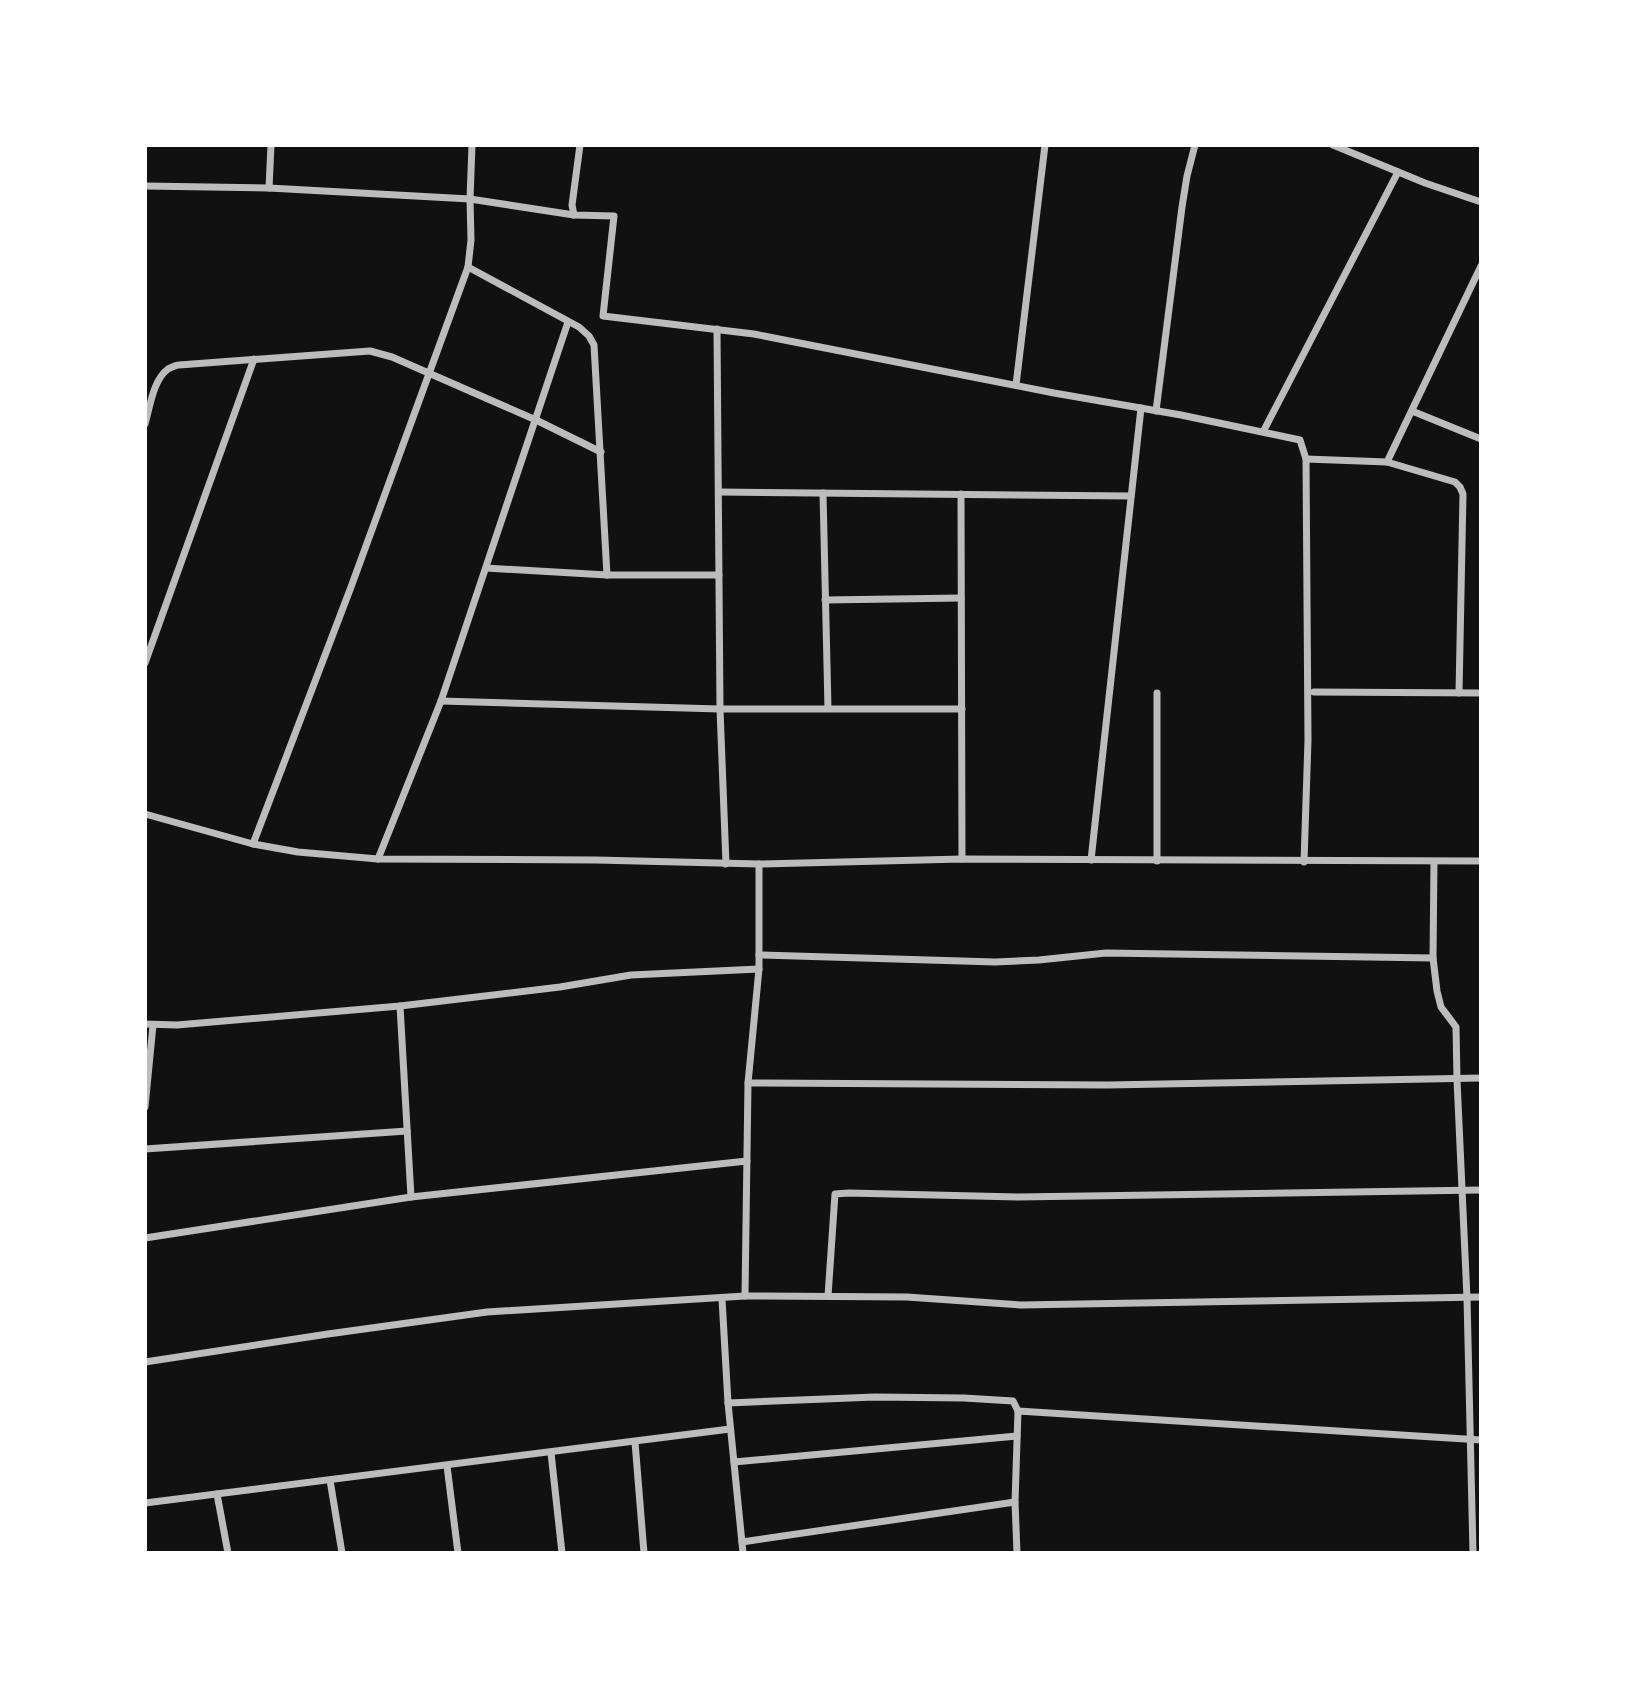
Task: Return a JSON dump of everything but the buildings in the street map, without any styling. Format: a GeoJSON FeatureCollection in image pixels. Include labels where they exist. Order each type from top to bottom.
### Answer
{"type":"FeatureCollection","features":[{"type":"Feature","properties":{"kind":"street"},"geometry":{"type":"LineString","coordinates":[[269,188],[271,145]]}},
{"type":"Feature","properties":{"kind":"street"},"geometry":{"type":"LineString","coordinates":[[253,844],[468,267],[471,240],[472,145]]}},
{"type":"Feature","properties":{"kind":"street"},"geometry":{"type":"LineString","coordinates":[[574,215],[572,205],[580,145]]}},
{"type":"Feature","properties":{"kind":"street"},"geometry":{"type":"LineString","coordinates":[[1016,385],[1045,145]]}},
{"type":"Feature","properties":{"kind":"street"},"geometry":{"type":"LineString","coordinates":[[1156,411],[1182,207],[1195,145]]}},
{"type":"Feature","properties":{"kind":"street"},"geometry":{"type":"LineString","coordinates":[[1333,145],[1424,183],[1481,202]]}},
{"type":"Feature","properties":{"kind":"street"},"geometry":{"type":"LineString","coordinates":[[1263,432],[1398,172]]}},
{"type":"Feature","properties":{"kind":"street"},"geometry":{"type":"LineString","coordinates":[[145,186],[269,188],[470,199],[574,215],[614,216],[603,316],[754,334],[1300,440],[1306,459],[1308,740],[1304,862]]}},
{"type":"Feature","properties":{"kind":"street"},"geometry":{"type":"LineString","coordinates":[[1387,463],[1481,266]]}},
{"type":"Feature","properties":{"kind":"street"},"geometry":{"type":"LineString","coordinates":[[468,267],[579,327],[594,345],[607,575]]}},
{"type":"Feature","properties":{"kind":"street"},"geometry":{"type":"LineString","coordinates":[[378,859],[441,701],[568,322]]}},
{"type":"Feature","properties":{"kind":"street"},"geometry":{"type":"LineString","coordinates":[[717,329],[720,709],[726,864]]}},
{"type":"Feature","properties":{"kind":"street"},"geometry":{"type":"LineString","coordinates":[[145,424],[156,385],[169,368],[179,365],[370,351],[429,373],[601,452]]}},
{"type":"Feature","properties":{"kind":"street"},"geometry":{"type":"LineString","coordinates":[[145,663],[254,359]]}},
{"type":"Feature","properties":{"kind":"street"},"geometry":{"type":"LineString","coordinates":[[1091,860],[1141,408]]}},
{"type":"Feature","properties":{"kind":"street"},"geometry":{"type":"LineString","coordinates":[[1412,411],[1481,439]]}},
{"type":"Feature","properties":{"kind":"street"},"geometry":{"type":"LineString","coordinates":[[1306,459],[1387,463],[1455,482],[1460,486],[1464,494],[1459,693]]}},
{"type":"Feature","properties":{"kind":"street"},"geometry":{"type":"LineString","coordinates":[[719,492],[1131,496]]}},
{"type":"Feature","properties":{"kind":"street"},"geometry":{"type":"LineString","coordinates":[[822,493],[828,708]]}},
{"type":"Feature","properties":{"kind":"street"},"geometry":{"type":"LineString","coordinates":[[961,494],[962,859]]}},
{"type":"Feature","properties":{"kind":"street"},"geometry":{"type":"LineString","coordinates":[[486,568],[607,575],[719,575]]}},
{"type":"Feature","properties":{"kind":"street"},"geometry":{"type":"LineString","coordinates":[[825,600],[961,598]]}},
{"type":"Feature","properties":{"kind":"street"},"geometry":{"type":"LineString","coordinates":[[1157,692],[1157,861]]}},
{"type":"Feature","properties":{"kind":"street"},"geometry":{"type":"LineString","coordinates":[[1314,692],[1481,694]]}},
{"type":"Feature","properties":{"kind":"street"},"geometry":{"type":"LineString","coordinates":[[441,701],[720,709],[962,709]]}},
{"type":"Feature","properties":{"kind":"street"},"geometry":{"type":"LineString","coordinates":[[145,814],[253,844],[298,852],[378,859],[596,860],[726,864],[962,859],[1481,861]]}},
{"type":"Feature","properties":{"kind":"street"},"geometry":{"type":"LineString","coordinates":[[1434,862],[1433,958],[1441,1007],[1456,1027],[1474,1553]]}},
{"type":"Feature","properties":{"kind":"street"},"geometry":{"type":"LineString","coordinates":[[745,1296],[748,1083],[760,969],[759,864]]}},
{"type":"Feature","properties":{"kind":"street"},"geometry":{"type":"LineString","coordinates":[[760,955],[995,962],[1105,953],[1433,958]]}},
{"type":"Feature","properties":{"kind":"street"},"geometry":{"type":"LineString","coordinates":[[145,1107],[149,1025],[177,1025],[400,1006],[560,987],[631,975],[760,969]]}},
{"type":"Feature","properties":{"kind":"street"},"geometry":{"type":"LineString","coordinates":[[400,1006],[411,1197]]}},
{"type":"Feature","properties":{"kind":"street"},"geometry":{"type":"LineString","coordinates":[[748,1083],[1108,1085],[1481,1079]]}},
{"type":"Feature","properties":{"kind":"street"},"geometry":{"type":"LineString","coordinates":[[145,1149],[407,1131]]}},
{"type":"Feature","properties":{"kind":"street"},"geometry":{"type":"LineString","coordinates":[[145,1238],[411,1197],[747,1161]]}},
{"type":"Feature","properties":{"kind":"street"},"geometry":{"type":"LineString","coordinates":[[828,1296],[835,1194],[1018,1197],[1481,1190]]}},
{"type":"Feature","properties":{"kind":"street"},"geometry":{"type":"LineString","coordinates":[[145,1362],[487,1312],[745,1296],[907,1297],[1021,1305],[1481,1297]]}},
{"type":"Feature","properties":{"kind":"street"},"geometry":{"type":"LineString","coordinates":[[722,1298],[730,1429],[743,1553]]}},
{"type":"Feature","properties":{"kind":"street"},"geometry":{"type":"LineString","coordinates":[[728,1403],[875,1397],[1013,1401],[1018,1411],[1015,1502],[1017,1553]]}},
{"type":"Feature","properties":{"kind":"street"},"geometry":{"type":"LineString","coordinates":[[1018,1411],[1481,1440]]}},
{"type":"Feature","properties":{"kind":"street"},"geometry":{"type":"LineString","coordinates":[[145,1503],[730,1429]]}},
{"type":"Feature","properties":{"kind":"street"},"geometry":{"type":"LineString","coordinates":[[734,1462],[1017,1436]]}},
{"type":"Feature","properties":{"kind":"street"},"geometry":{"type":"LineString","coordinates":[[635,1442],[644,1553]]}},
{"type":"Feature","properties":{"kind":"street"},"geometry":{"type":"LineString","coordinates":[[551,1453],[562,1553]]}},
{"type":"Feature","properties":{"kind":"street"},"geometry":{"type":"LineString","coordinates":[[447,1466],[458,1553]]}},
{"type":"Feature","properties":{"kind":"street"},"geometry":{"type":"LineString","coordinates":[[330,1480],[342,1553]]}},
{"type":"Feature","properties":{"kind":"street"},"geometry":{"type":"LineString","coordinates":[[217,1494],[228,1553]]}},
{"type":"Feature","properties":{"kind":"street"},"geometry":{"type":"LineString","coordinates":[[742,1542],[1015,1502]]}}]}
